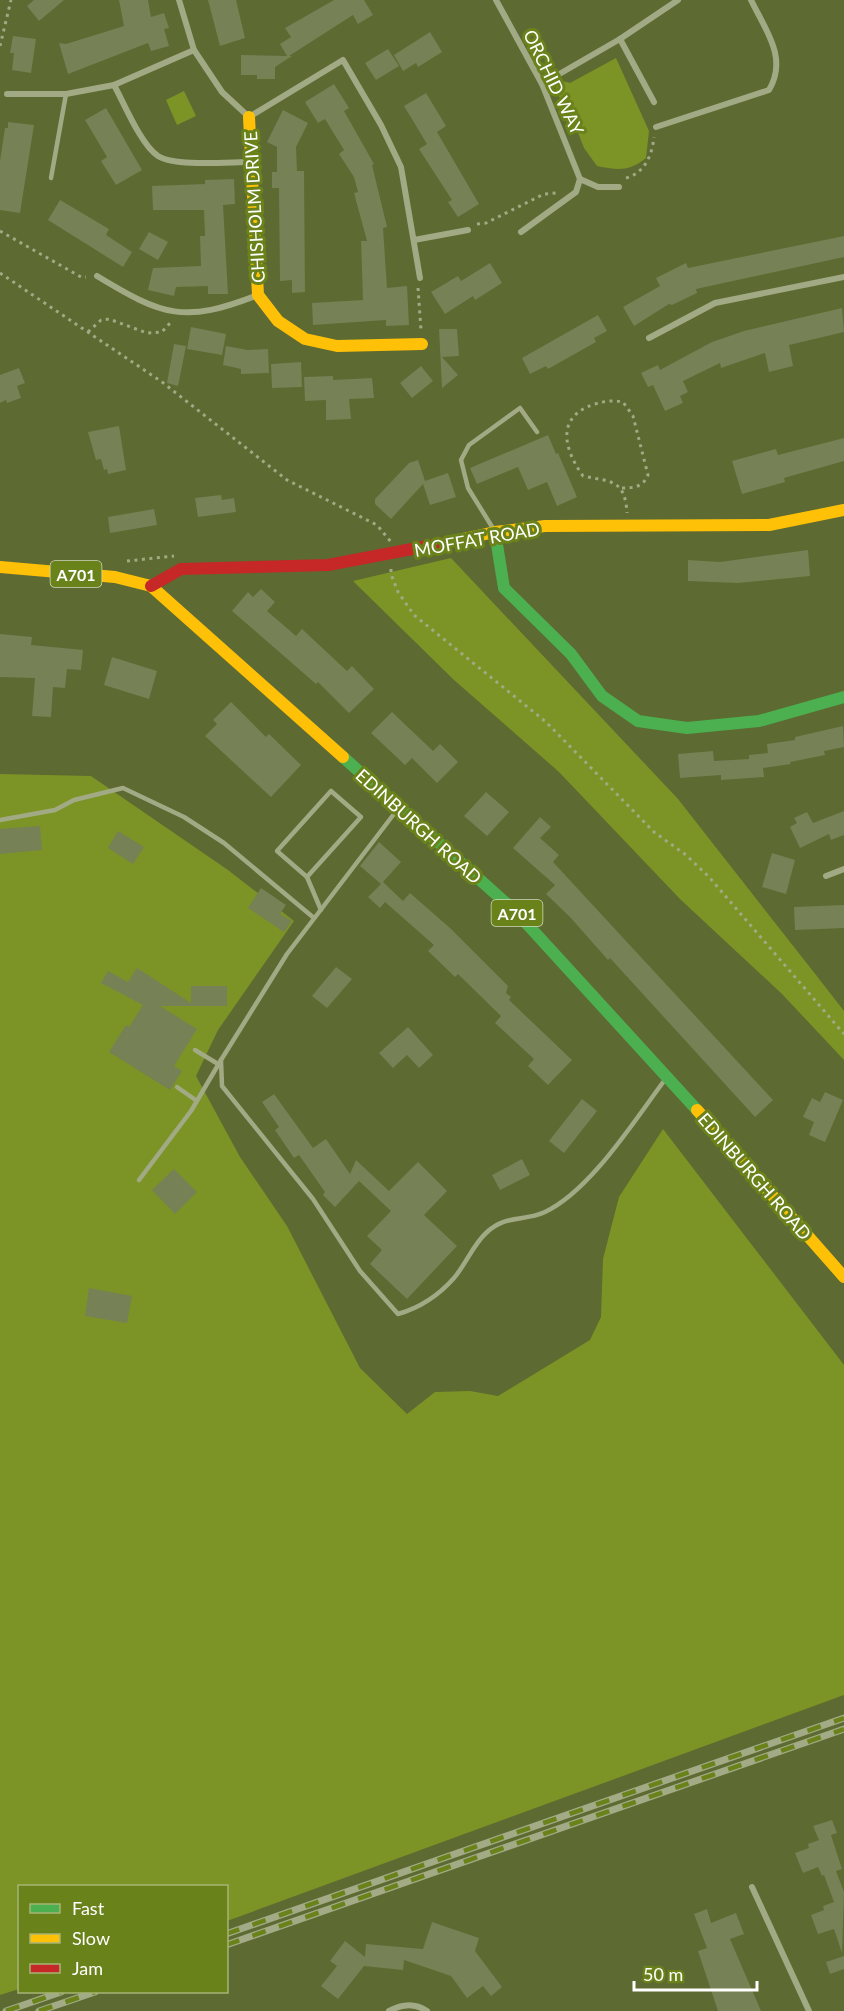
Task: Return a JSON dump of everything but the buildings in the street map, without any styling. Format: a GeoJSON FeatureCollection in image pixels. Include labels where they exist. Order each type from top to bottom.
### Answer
{"type":"FeatureCollection","features":[{"type":"Feature","properties":{"kind":"street"},"geometry":{"type":"LineString","coordinates":[[179,0],[194,50],[222,92],[249,117],[343,60],[381,125],[401,167],[420,278]]}},
{"type":"Feature","properties":{"kind":"street","name":"ORCHID WAY"},"geometry":{"type":"LineString","coordinates":[[496,0],[542,84],[580,179]]}},
{"type":"Feature","properties":{"kind":"street"},"geometry":{"type":"LineString","coordinates":[[542,84],[620,39],[678,0]]}},
{"type":"Feature","properties":{"kind":"street"},"geometry":{"type":"LineString","coordinates":[[656,127],[769,90],[778,75],[776,50],[751,0]]}},
{"type":"Feature","properties":{"kind":"street"},"geometry":{"type":"LineString","coordinates":[[620,39],[654,102]]}},
{"type":"Feature","properties":{"kind":"street"},"geometry":{"type":"LineString","coordinates":[[7,94],[66,94],[114,85],[194,50]]}},
{"type":"Feature","properties":{"kind":"street"},"geometry":{"type":"LineString","coordinates":[[114,85],[148,147],[158,156],[171,161],[251,162]]}},
{"type":"Feature","properties":{"kind":"street","name":"CHISHOLM DRIVE"},"geometry":{"type":"LineString","coordinates":[[249,117],[258,295],[278,321],[305,339],[337,346],[422,344]]}},
{"type":"Feature","properties":{"kind":"street"},"geometry":{"type":"LineString","coordinates":[[520,232],[576,192],[580,179],[598,187],[619,187]]}},
{"type":"Feature","properties":{"kind":"street"},"geometry":{"type":"LineString","coordinates":[[414,240],[468,230]]}},
{"type":"Feature","properties":{"kind":"street"},"geometry":{"type":"LineString","coordinates":[[97,276],[140,302],[173,311],[222,310],[258,295]]}},
{"type":"Feature","properties":{"kind":"street"},"geometry":{"type":"LineString","coordinates":[[649,338],[714,303],[844,277]]}},
{"type":"Feature","properties":{"kind":"street","name":"MOFFAT ROAD"},"geometry":{"type":"LineString","coordinates":[[151,586],[181,569],[328,565],[393,554],[495,532],[545,526],[769,525],[844,510]]}},
{"type":"Feature","properties":{"kind":"street"},"geometry":{"type":"LineString","coordinates":[[495,532],[504,588],[571,654],[602,696],[638,721],[687,729],[759,722],[844,697]]}},
{"type":"Feature","properties":{"kind":"street","name":"EDINBURGH ROAD"},"geometry":{"type":"LineString","coordinates":[[0,567],[115,577],[151,586],[517,913],[667,1076],[844,1277]]}},
{"type":"Feature","properties":{"kind":"street"},"geometry":{"type":"LineString","coordinates":[[826,876],[844,869]]}},
{"type":"Feature","properties":{"kind":"street"},"geometry":{"type":"LineString","coordinates":[[752,1887],[809,2011]]}},
{"type":"Feature","properties":{"kind":"street"},"geometry":{"type":"LineString","coordinates":[[389,2011],[400,2005],[419,2006],[428,2011]]}},
{"type":"Feature","properties":{"kind":"lane"},"geometry":{"type":"LineString","coordinates":[[51,178],[66,94]]}},
{"type":"Feature","properties":{"kind":"lane"},"geometry":{"type":"LineString","coordinates":[[495,532],[468,488],[461,460],[469,445],[520,408],[537,432]]}},
{"type":"Feature","properties":{"kind":"lane"},"geometry":{"type":"LineString","coordinates":[[0,820],[55,810],[74,800],[123,788],[184,817],[224,843],[314,918]]}},
{"type":"Feature","properties":{"kind":"lane"},"geometry":{"type":"LineString","coordinates":[[307,878],[361,817],[331,791],[277,851],[307,878],[321,910]]}},
{"type":"Feature","properties":{"kind":"lane"},"geometry":{"type":"LineString","coordinates":[[139,1180],[196,1101],[287,954],[399,808]]}},
{"type":"Feature","properties":{"kind":"lane"},"geometry":{"type":"LineString","coordinates":[[195,1050],[220,1062]]}},
{"type":"Feature","properties":{"kind":"lane"},"geometry":{"type":"LineString","coordinates":[[220,1062],[222,1086],[314,1199],[372,1288],[398,1314],[418,1309],[454,1278],[484,1234],[501,1221],[544,1213],[575,1193],[623,1135],[667,1076]]}},
{"type":"Feature","properties":{"kind":"lane"},"geometry":{"type":"LineString","coordinates":[[177,1087],[196,1101]]}},
{"type":"Feature","properties":{"kind":"path"},"geometry":{"type":"LineString","coordinates":[[0,46],[11,0]]}},
{"type":"Feature","properties":{"kind":"path"},"geometry":{"type":"LineString","coordinates":[[619,187],[621,179],[633,176],[648,162],[653,150],[656,127]]}},
{"type":"Feature","properties":{"kind":"path"},"geometry":{"type":"LineString","coordinates":[[468,230],[544,194],[576,192]]}},
{"type":"Feature","properties":{"kind":"path"},"geometry":{"type":"LineString","coordinates":[[0,231],[81,277],[97,276]]}},
{"type":"Feature","properties":{"kind":"path"},"geometry":{"type":"LineString","coordinates":[[0,273],[162,382],[287,480],[377,525],[391,542],[393,554],[391,574],[398,592],[414,615],[546,722],[654,832],[686,855],[709,877],[844,1034]]}},
{"type":"Feature","properties":{"kind":"path"},"geometry":{"type":"LineString","coordinates":[[420,278],[417,284],[422,344]]}},
{"type":"Feature","properties":{"kind":"path"},"geometry":{"type":"LineString","coordinates":[[88,332],[101,320],[110,319],[147,333],[162,332],[171,324],[173,311]]}},
{"type":"Feature","properties":{"kind":"path"},"geometry":{"type":"LineString","coordinates":[[622,488],[638,487],[645,482],[648,475],[633,416],[623,402],[614,400],[583,408],[572,416],[567,424],[567,437],[575,465],[583,476],[622,488],[626,497],[628,526]]}},
{"type":"Feature","properties":{"kind":"green space"},"geometry":{"type":"Polygon","coordinates":[[[616,58],[649,131],[646,158],[634,166],[623,169],[597,166],[584,148],[568,107],[556,93],[556,86],[562,81],[570,83],[616,58]]]}},
{"type":"Feature","properties":{"kind":"green space"},"geometry":{"type":"Polygon","coordinates":[[[184,91],[196,116],[177,125],[166,100],[184,91]]]}},
{"type":"Feature","properties":{"kind":"green space"},"geometry":{"type":"Polygon","coordinates":[[[451,558],[678,799],[816,975],[844,1011],[844,1060],[782,994],[680,899],[559,772],[454,680],[353,581],[451,558]]]}},
{"type":"Feature","properties":{"kind":"green space"},"geometry":{"type":"Polygon","coordinates":[[[0,774],[91,776],[228,870],[294,921],[218,1030],[196,1076],[240,1157],[287,1226],[360,1368],[407,1414],[435,1392],[470,1391],[498,1396],[590,1340],[601,1317],[603,1259],[619,1197],[663,1129],[844,1365],[844,1695],[228,1921],[228,1885],[18,1885],[18,1989],[0,1995],[0,774]]]}},
{"type":"Feature","properties":{"kind":"railway"},"geometry":{"type":"LineString","coordinates":[[228,1933],[844,1718]]}},
{"type":"Feature","properties":{"kind":"railway"},"geometry":{"type":"LineString","coordinates":[[228,1944],[844,1729]]}},
{"type":"Feature","properties":{"kind":"railway"},"geometry":{"type":"LineString","coordinates":[[6,2011],[58,1993]]}},
{"type":"Feature","properties":{"kind":"railway"},"geometry":{"type":"LineString","coordinates":[[39,2011],[92,1993]]}},
{"type":"Feature","properties":{"kind":"traffic: fast"},"geometry":{"type":"LineString","coordinates":[[495,532],[504,588],[571,654],[602,696],[638,721],[687,728],[759,721],[844,697]]}},
{"type":"Feature","properties":{"kind":"traffic: fast"},"geometry":{"type":"LineString","coordinates":[[343,757],[517,913],[697,1110]]}},
{"type":"Feature","properties":{"kind":"traffic: slow"},"geometry":{"type":"LineString","coordinates":[[249,117],[258,295],[278,321],[305,339],[337,346],[422,344]]}},
{"type":"Feature","properties":{"kind":"traffic: slow"},"geometry":{"type":"LineString","coordinates":[[454,541],[495,532],[545,526],[769,525],[844,510]]}},
{"type":"Feature","properties":{"kind":"traffic: slow"},"geometry":{"type":"LineString","coordinates":[[0,567],[115,577],[151,586],[343,757]]}},
{"type":"Feature","properties":{"kind":"traffic: slow"},"geometry":{"type":"LineString","coordinates":[[697,1110],[844,1277]]}},
{"type":"Feature","properties":{"kind":"traffic: jam"},"geometry":{"type":"LineString","coordinates":[[151,586],[181,569],[328,565],[454,541]]}}]}
